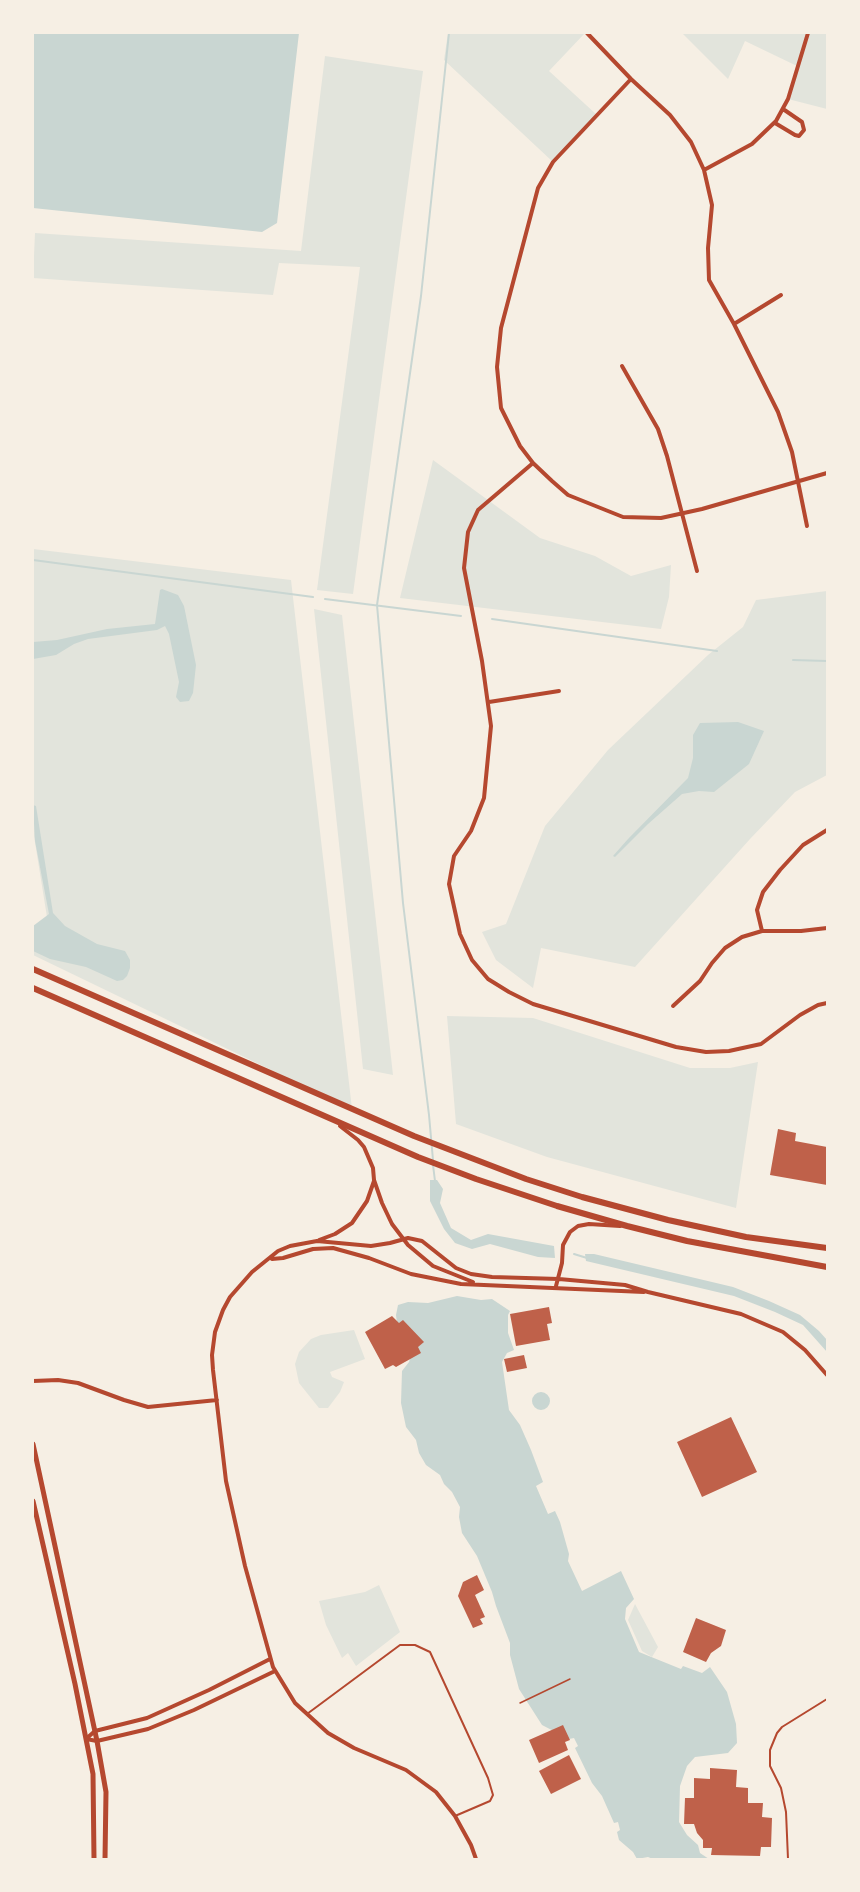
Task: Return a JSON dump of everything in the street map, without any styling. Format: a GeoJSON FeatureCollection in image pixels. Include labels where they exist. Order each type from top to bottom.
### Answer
{"type":"FeatureCollection","features":[{"type":"Feature","properties":{"kind":"highway"},"geometry":{"type":"LineString","coordinates":[[33,969],[451,1152],[526,1179],[625,1209],[746,1237],[827,1248]]}},
{"type":"Feature","properties":{"kind":"highway"},"geometry":{"type":"LineString","coordinates":[[33,988],[453,1171],[627,1227],[755,1255],[827,1267]]}},
{"type":"Feature","properties":{"kind":"main road"},"geometry":{"type":"LineString","coordinates":[[33,1444],[106,1792],[105,1859]]}},
{"type":"Feature","properties":{"kind":"main road"},"geometry":{"type":"LineString","coordinates":[[33,1501],[93,1774],[94,1859]]}},
{"type":"Feature","properties":{"kind":"street"},"geometry":{"type":"LineString","coordinates":[[587,33],[670,115],[691,142],[704,170],[712,205],[708,248],[709,280],[778,411],[792,452],[796,481],[807,526]]}},
{"type":"Feature","properties":{"kind":"street"},"geometry":{"type":"LineString","coordinates":[[704,170],[752,144],[775,123],[783,109],[808,33]]}},
{"type":"Feature","properties":{"kind":"street"},"geometry":{"type":"LineString","coordinates":[[631,79],[553,162],[538,188],[501,328],[497,367],[501,408],[520,446],[533,463],[568,495],[622,517],[661,518],[827,473]]}},
{"type":"Feature","properties":{"kind":"street"},"geometry":{"type":"LineString","coordinates":[[775,123],[799,136],[804,130],[802,122],[783,109]]}},
{"type":"Feature","properties":{"kind":"street"},"geometry":{"type":"LineString","coordinates":[[734,324],[781,295]]}},
{"type":"Feature","properties":{"kind":"street"},"geometry":{"type":"LineString","coordinates":[[622,366],[658,429],[683,513],[697,571]]}},
{"type":"Feature","properties":{"kind":"street"},"geometry":{"type":"LineString","coordinates":[[533,463],[478,510],[468,532],[464,568],[489,702],[491,726],[484,798],[471,831],[454,856],[449,884],[460,934],[472,960],[488,979],[508,993],[533,1004],[676,1047],[706,1052],[729,1051],[761,1044],[800,1015],[818,1005],[827,1003]]}},
{"type":"Feature","properties":{"kind":"street"},"geometry":{"type":"LineString","coordinates":[[489,702],[559,692]]}},
{"type":"Feature","properties":{"kind":"street"},"geometry":{"type":"LineString","coordinates":[[762,931],[757,910],[763,892],[803,844],[827,830]]}},
{"type":"Feature","properties":{"kind":"street"},"geometry":{"type":"LineString","coordinates":[[673,1006],[700,981],[725,948],[742,937],[762,931],[827,928]]}},
{"type":"Feature","properties":{"kind":"street"},"geometry":{"type":"LineString","coordinates":[[327,1117],[358,1140],[368,1155],[382,1203],[392,1224],[403,1239],[433,1266],[477,1284]]}},
{"type":"Feature","properties":{"kind":"street"},"geometry":{"type":"LineString","coordinates":[[374,1180],[367,1201],[352,1223],[335,1234],[317,1241],[290,1246],[278,1251],[240,1284],[230,1297],[218,1323],[212,1355],[226,1481],[245,1566],[270,1659],[295,1703],[328,1733],[416,1776],[436,1792],[455,1816],[476,1859]]}},
{"type":"Feature","properties":{"kind":"street"},"geometry":{"type":"LineString","coordinates":[[556,1287],[563,1245],[566,1237],[574,1229],[589,1224],[627,1227]]}},
{"type":"Feature","properties":{"kind":"street"},"geometry":{"type":"LineString","coordinates":[[317,1241],[371,1246],[390,1244],[408,1238],[422,1241],[456,1268],[471,1274],[625,1285],[726,1310],[760,1320],[793,1339],[827,1375]]}},
{"type":"Feature","properties":{"kind":"street"},"geometry":{"type":"LineString","coordinates":[[271,1259],[283,1258],[313,1249],[333,1248],[369,1258],[411,1274],[461,1284],[648,1292]]}},
{"type":"Feature","properties":{"kind":"street"},"geometry":{"type":"LineString","coordinates":[[33,1381],[58,1380],[78,1383],[148,1407],[217,1400]]}},
{"type":"Feature","properties":{"kind":"street"},"geometry":{"type":"LineString","coordinates":[[86,1739],[95,1731],[147,1718],[270,1659]]}},
{"type":"Feature","properties":{"kind":"street"},"geometry":{"type":"LineString","coordinates":[[86,1739],[97,1741],[148,1729],[194,1710],[275,1671]]}},
{"type":"Feature","properties":{"kind":"lane"},"geometry":{"type":"LineString","coordinates":[[307,1714],[400,1645],[415,1645],[430,1652],[488,1778],[493,1795],[490,1801],[455,1816]]}},
{"type":"Feature","properties":{"kind":"lane"},"geometry":{"type":"LineString","coordinates":[[788,1859],[786,1812],[781,1788],[770,1766],[770,1750],[777,1732],[782,1727],[827,1700]]}},
{"type":"Feature","properties":{"kind":"path"},"geometry":{"type":"LineString","coordinates":[[520,1703],[570,1679]]}},
{"type":"Feature","properties":{"kind":"shaded area"},"geometry":{"type":"Polygon","coordinates":[[[33,33],[299,33],[277,223],[262,232],[33,208],[33,33]]]}},
{"type":"Feature","properties":{"kind":"shaded area"},"geometry":{"type":"Polygon","coordinates":[[[448,33],[585,33],[549,71],[597,115],[553,162],[444,60],[448,33]]]}},
{"type":"Feature","properties":{"kind":"shaded area"},"geometry":{"type":"Polygon","coordinates":[[[682,33],[827,33],[827,109],[788,99],[797,66],[745,41],[728,79],[682,33]]]}},
{"type":"Feature","properties":{"kind":"shaded area"},"geometry":{"type":"Polygon","coordinates":[[[325,56],[423,71],[353,594],[317,590],[360,267],[279,263],[273,295],[33,278],[35,233],[301,251],[325,56]]]}},
{"type":"Feature","properties":{"kind":"shaded area"},"geometry":{"type":"Polygon","coordinates":[[[433,460],[540,538],[595,556],[631,576],[671,565],[669,597],[661,629],[400,598],[433,460]]]}},
{"type":"Feature","properties":{"kind":"shaded area"},"geometry":{"type":"Polygon","coordinates":[[[33,549],[291,580],[352,1109],[33,955],[33,927],[47,917],[33,830],[33,549]]]}},
{"type":"Feature","properties":{"kind":"shaded area"},"geometry":{"type":"Polygon","coordinates":[[[162,589],[178,595],[184,606],[196,665],[193,693],[189,701],[180,702],[176,697],[179,682],[169,634],[165,626],[157,630],[88,639],[56,655],[33,659],[33,642],[57,640],[107,629],[155,624],[162,589]]]}},
{"type":"Feature","properties":{"kind":"shaded area"},"geometry":{"type":"Polygon","coordinates":[[[827,591],[827,775],[795,792],[635,967],[541,948],[533,988],[496,960],[482,932],[506,924],[545,826],[608,750],[708,655],[743,627],[756,600],[827,591]]]}},
{"type":"Feature","properties":{"kind":"shaded area"},"geometry":{"type":"Polygon","coordinates":[[[314,609],[342,615],[393,1075],[363,1069],[314,609]]]}},
{"type":"Feature","properties":{"kind":"shaded area"},"geometry":{"type":"Polygon","coordinates":[[[738,722],[764,731],[749,764],[714,792],[699,791],[682,794],[615,857],[613,856],[688,778],[693,758],[693,735],[700,723],[738,722]]]}},
{"type":"Feature","properties":{"kind":"shaded area"},"geometry":{"type":"Polygon","coordinates":[[[33,805],[36,806],[53,913],[65,926],[97,944],[125,951],[130,960],[130,968],[123,980],[117,981],[86,967],[50,959],[33,951],[33,926],[49,914],[35,841],[33,805]]]}},
{"type":"Feature","properties":{"kind":"shaded area"},"geometry":{"type":"Polygon","coordinates":[[[447,1016],[533,1018],[690,1068],[730,1068],[758,1062],[736,1208],[547,1157],[456,1124],[447,1016]]]}},
{"type":"Feature","properties":{"kind":"shaded area"},"geometry":{"type":"Polygon","coordinates":[[[430,1180],[437,1180],[443,1189],[440,1203],[451,1228],[471,1240],[488,1234],[554,1246],[555,1258],[538,1257],[490,1244],[472,1249],[455,1243],[444,1229],[430,1201],[430,1180]]]}},
{"type":"Feature","properties":{"kind":"shaded area"},"geometry":{"type":"Polygon","coordinates":[[[585,1254],[594,1254],[733,1287],[769,1301],[800,1315],[819,1331],[827,1340],[827,1352],[803,1325],[775,1312],[734,1296],[586,1261],[585,1254]]]}},
{"type":"Feature","properties":{"kind":"shaded area"},"geometry":{"type":"Polygon","coordinates":[[[457,1296],[481,1300],[492,1299],[510,1311],[508,1333],[514,1350],[507,1353],[502,1362],[509,1410],[520,1425],[531,1450],[543,1482],[536,1486],[548,1514],[555,1511],[560,1522],[569,1554],[568,1561],[582,1591],[621,1571],[634,1599],[626,1608],[625,1619],[639,1652],[681,1669],[683,1666],[702,1673],[710,1667],[727,1692],[736,1724],[737,1743],[728,1753],[695,1757],[687,1766],[680,1786],[679,1822],[687,1835],[698,1845],[700,1853],[709,1859],[653,1859],[648,1857],[637,1859],[633,1852],[619,1840],[618,1822],[614,1823],[602,1796],[592,1783],[575,1748],[578,1746],[574,1738],[569,1739],[542,1725],[519,1689],[510,1655],[510,1643],[492,1592],[477,1556],[462,1533],[460,1507],[440,1475],[426,1465],[419,1453],[416,1440],[406,1427],[401,1403],[402,1371],[409,1362],[413,1349],[397,1323],[398,1305],[408,1302],[428,1303],[457,1296]]]}},
{"type":"Feature","properties":{"kind":"shaded area"},"geometry":{"type":"Polygon","coordinates":[[[354,1330],[365,1359],[330,1372],[332,1377],[344,1382],[340,1392],[328,1408],[319,1408],[299,1383],[295,1364],[299,1352],[311,1339],[321,1335],[354,1330]]]}},
{"type":"Feature","properties":{"kind":"shaded area"},"geometry":{"type":"Polygon","coordinates":[[[541,1392],[547,1395],[550,1401],[547,1407],[541,1410],[535,1407],[532,1401],[535,1395],[541,1392]]]}},
{"type":"Feature","properties":{"kind":"shaded area"},"geometry":{"type":"Polygon","coordinates":[[[379,1585],[400,1632],[356,1666],[348,1653],[342,1658],[326,1625],[319,1601],[365,1592],[379,1585]]]}},
{"type":"Feature","properties":{"kind":"shaded area"},"geometry":{"type":"Polygon","coordinates":[[[635,1604],[658,1647],[652,1657],[642,1651],[628,1620],[635,1604]]]}},
{"type":"Feature","properties":{"kind":"building"},"geometry":{"type":"Polygon","coordinates":[[[778,1129],[796,1133],[795,1141],[827,1147],[827,1185],[770,1175],[778,1129]]]}},
{"type":"Feature","properties":{"kind":"building"},"geometry":{"type":"Polygon","coordinates":[[[549,1307],[552,1323],[547,1324],[550,1340],[516,1346],[510,1314],[549,1307]]]}},
{"type":"Feature","properties":{"kind":"building"},"geometry":{"type":"Polygon","coordinates":[[[392,1316],[399,1323],[403,1320],[424,1342],[418,1347],[421,1353],[396,1367],[393,1365],[385,1369],[365,1332],[392,1316]]]}},
{"type":"Feature","properties":{"kind":"building"},"geometry":{"type":"Polygon","coordinates":[[[524,1355],[527,1368],[507,1372],[504,1359],[524,1355]]]}},
{"type":"Feature","properties":{"kind":"building"},"geometry":{"type":"Polygon","coordinates":[[[731,1417],[757,1472],[702,1497],[677,1442],[731,1417]]]}},
{"type":"Feature","properties":{"kind":"building"},"geometry":{"type":"Polygon","coordinates":[[[477,1575],[484,1590],[475,1595],[485,1617],[480,1619],[483,1624],[473,1628],[458,1596],[463,1582],[477,1575]]]}},
{"type":"Feature","properties":{"kind":"building"},"geometry":{"type":"Polygon","coordinates":[[[696,1618],[726,1630],[721,1646],[711,1653],[706,1662],[683,1652],[696,1618]]]}},
{"type":"Feature","properties":{"kind":"building"},"geometry":{"type":"Polygon","coordinates":[[[563,1725],[570,1740],[565,1742],[568,1750],[539,1763],[529,1740],[563,1725]]]}},
{"type":"Feature","properties":{"kind":"building"},"geometry":{"type":"Polygon","coordinates":[[[569,1755],[581,1779],[551,1794],[539,1771],[569,1755]]]}},
{"type":"Feature","properties":{"kind":"building"},"geometry":{"type":"Polygon","coordinates":[[[710,1768],[737,1770],[736,1787],[748,1788],[748,1803],[763,1803],[762,1817],[772,1818],[771,1847],[761,1847],[760,1856],[711,1855],[712,1848],[703,1848],[703,1840],[694,1824],[684,1824],[685,1798],[694,1798],[694,1778],[710,1779],[710,1768]]]}},
{"type":"Feature","properties":{"kind":"waterway"},"geometry":{"type":"LineString","coordinates":[[433,1160],[403,903],[377,605],[421,296],[449,33]]}},
{"type":"Feature","properties":{"kind":"waterway"},"geometry":{"type":"LineString","coordinates":[[33,560],[313,597]]}},
{"type":"Feature","properties":{"kind":"waterway"},"geometry":{"type":"LineString","coordinates":[[325,599],[461,616]]}},
{"type":"Feature","properties":{"kind":"waterway"},"geometry":{"type":"LineString","coordinates":[[492,619],[717,651]]}},
{"type":"Feature","properties":{"kind":"waterway"},"geometry":{"type":"LineString","coordinates":[[793,660],[827,661]]}},
{"type":"Feature","properties":{"kind":"waterway"},"geometry":{"type":"LineString","coordinates":[[433,1165],[435,1181]]}},
{"type":"Feature","properties":{"kind":"waterway"},"geometry":{"type":"LineString","coordinates":[[574,1254],[587,1258]]}}]}
